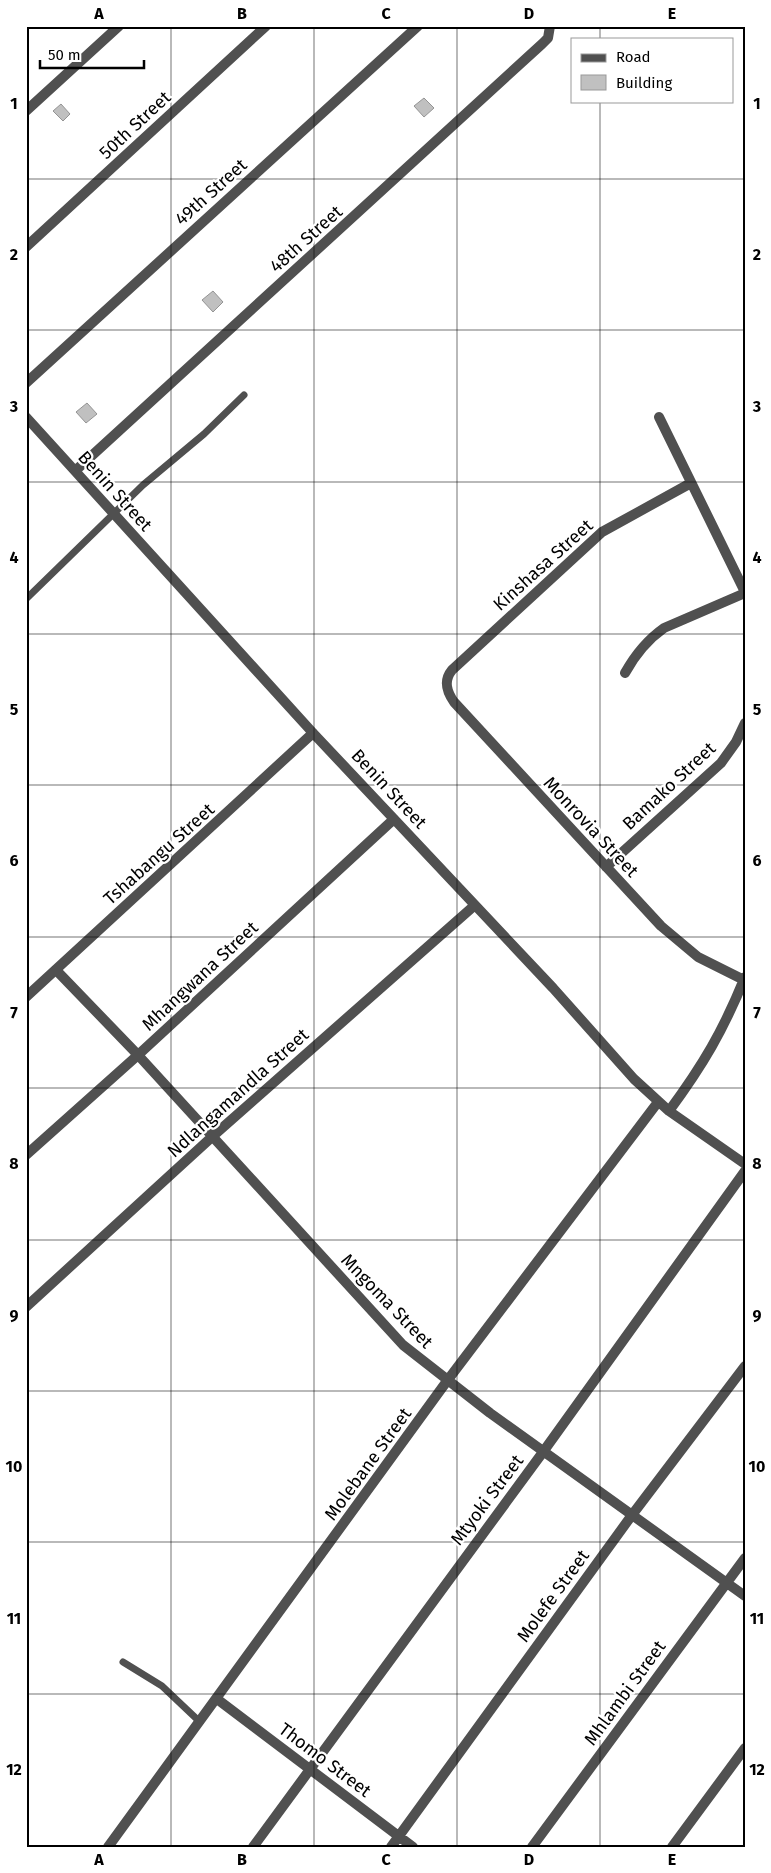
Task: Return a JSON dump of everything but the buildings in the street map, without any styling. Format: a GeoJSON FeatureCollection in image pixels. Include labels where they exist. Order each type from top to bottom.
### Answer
{"type":"FeatureCollection","features":[{"type":"Feature","properties":{"kind":"street"},"geometry":{"type":"LineString","coordinates":[[26,111],[119,26]]}},
{"type":"Feature","properties":{"kind":"street","name":"50th Street"},"geometry":{"type":"LineString","coordinates":[[26,247],[266,26]]}},
{"type":"Feature","properties":{"kind":"street","name":"49th Street"},"geometry":{"type":"LineString","coordinates":[[26,383],[418,26]]}},
{"type":"Feature","properties":{"kind":"street","name":"48th Street"},"geometry":{"type":"LineString","coordinates":[[75,471],[542,44],[548,38],[550,26]]}},
{"type":"Feature","properties":{"kind":"street","name":"Benin Street"},"geometry":{"type":"LineString","coordinates":[[26,417],[313,733],[553,988],[634,1079],[669,1111],[745,1164]]}},
{"type":"Feature","properties":{"kind":"street"},"geometry":{"type":"LineString","coordinates":[[625,673],[633,658],[653,636],[664,628],[745,592],[659,417]]}},
{"type":"Feature","properties":{"kind":"street","name":"Kinshasa Street"},"geometry":{"type":"LineString","coordinates":[[452,670],[602,532],[691,483]]}},
{"type":"Feature","properties":{"kind":"street","name":"Monrovia Street"},"geometry":{"type":"LineString","coordinates":[[452,670],[446,677],[446,684],[454,702],[660,926],[688,950],[744,979]]}},
{"type":"Feature","properties":{"kind":"street","name":"Bamako Street"},"geometry":{"type":"LineString","coordinates":[[606,867],[721,763],[736,742],[745,722]]}},
{"type":"Feature","properties":{"kind":"street","name":"Tshabangu Street"},"geometry":{"type":"LineString","coordinates":[[26,997],[313,733]]}},
{"type":"Feature","properties":{"kind":"street","name":"Mhangwana Street"},"geometry":{"type":"LineString","coordinates":[[26,1155],[138,1055],[394,819]]}},
{"type":"Feature","properties":{"kind":"street","name":"Ndlangamandla Street"},"geometry":{"type":"LineString","coordinates":[[26,1307],[213,1136],[475,905]]}},
{"type":"Feature","properties":{"kind":"street","name":"Mngoma Street"},"geometry":{"type":"LineString","coordinates":[[56,970],[138,1055],[388,1330],[415,1356],[544,1452],[745,1596]]}},
{"type":"Feature","properties":{"kind":"street"},"geometry":{"type":"LineString","coordinates":[[669,1111],[705,1062],[721,1034],[744,979]]}},
{"type":"Feature","properties":{"kind":"street","name":"Molebane Street"},"geometry":{"type":"LineString","coordinates":[[108,1847],[448,1381],[658,1102]]}},
{"type":"Feature","properties":{"kind":"street","name":"Mtyoki Street"},"geometry":{"type":"LineString","coordinates":[[252,1847],[544,1452],[745,1171]]}},
{"type":"Feature","properties":{"kind":"street","name":"Molefe Street"},"geometry":{"type":"LineString","coordinates":[[391,1847],[632,1515],[745,1366]]}},
{"type":"Feature","properties":{"kind":"street","name":"Mhlambi Street"},"geometry":{"type":"LineString","coordinates":[[532,1847],[745,1558]]}},
{"type":"Feature","properties":{"kind":"street","name":"Thomo Street"},"geometry":{"type":"LineString","coordinates":[[217,1699],[413,1847]]}},
{"type":"Feature","properties":{"kind":"street"},"geometry":{"type":"LineString","coordinates":[[672,1847],[745,1748]]}},
{"type":"Feature","properties":{"kind":"lane"},"geometry":{"type":"LineString","coordinates":[[26,599],[113,513],[244,394]]}},
{"type":"Feature","properties":{"kind":"lane"},"geometry":{"type":"LineString","coordinates":[[123,1662],[162,1686],[200,1722]]}}]}
